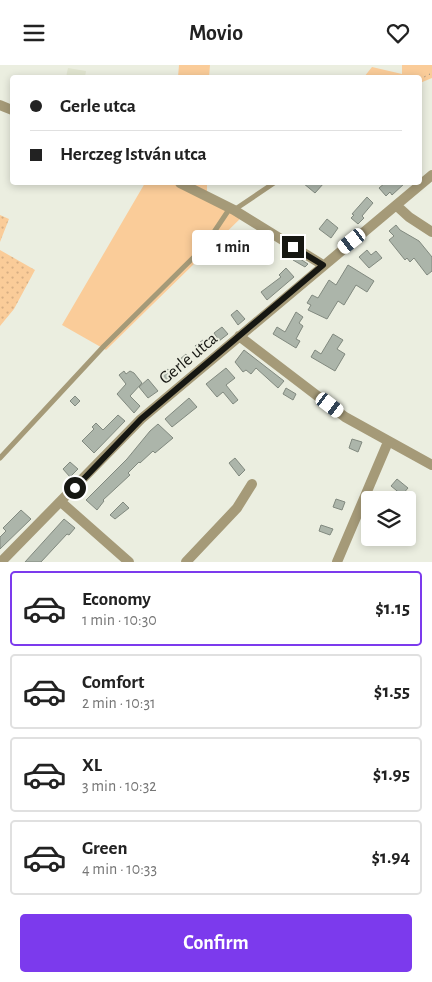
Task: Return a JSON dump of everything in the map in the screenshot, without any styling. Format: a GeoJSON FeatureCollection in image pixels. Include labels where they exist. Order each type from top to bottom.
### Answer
{"type":"FeatureCollection","features":[{"type":"Feature","properties":{"kind":"street","name":"Gerle utca"},"geometry":{"type":"LineString","coordinates":[[422,184],[432,175]]}},
{"type":"Feature","properties":{"kind":"street"},"geometry":{"type":"LineString","coordinates":[[184,185],[232,209],[323,265]]}},
{"type":"Feature","properties":{"kind":"street","name":"Gerle utca"},"geometry":{"type":"LineString","coordinates":[[1,562],[141,419],[421,185]]}},
{"type":"Feature","properties":{"kind":"street"},"geometry":{"type":"LineString","coordinates":[[397,206],[409,217],[432,232]]}},
{"type":"Feature","properties":{"kind":"street"},"geometry":{"type":"LineString","coordinates":[[239,336],[345,417],[432,465]]}},
{"type":"Feature","properties":{"kind":"street"},"geometry":{"type":"LineString","coordinates":[[337,562],[388,442]]}},
{"type":"Feature","properties":{"kind":"street"},"geometry":{"type":"LineString","coordinates":[[186,562],[237,509],[252,484]]}},
{"type":"Feature","properties":{"kind":"street"},"geometry":{"type":"LineString","coordinates":[[62,501],[129,562]]}},
{"type":"Feature","properties":{"kind":"lane"},"geometry":{"type":"LineString","coordinates":[[0,458],[104,346],[204,247],[232,209],[271,185]]}},
{"type":"Feature","properties":{"kind":"shaded area"},"geometry":{"type":"Polygon","coordinates":[[[179,65],[210,65],[209,75],[178,75],[179,65]]]}},
{"type":"Feature","properties":{"kind":"shaded area"},"geometry":{"type":"Polygon","coordinates":[[[402,65],[432,65],[432,78],[422,82],[422,75],[366,75],[372,67],[402,74],[402,65]]]}},
{"type":"Feature","properties":{"kind":"shaded area"},"geometry":{"type":"Polygon","coordinates":[[[68,68],[86,71],[85,75],[66,75],[68,68]]]}},
{"type":"Feature","properties":{"kind":"shaded area"},"geometry":{"type":"Polygon","coordinates":[[[144,185],[207,185],[207,192],[246,213],[106,350],[62,325],[144,185]]]}},
{"type":"Feature","properties":{"kind":"shaded area"},"geometry":{"type":"Polygon","coordinates":[[[0,215],[9,219],[0,242],[0,215]]]}},
{"type":"Feature","properties":{"kind":"shaded area"},"geometry":{"type":"Polygon","coordinates":[[[0,250],[35,270],[14,309],[0,326],[0,250]]]}},
{"type":"Feature","properties":{"kind":"building"},"geometry":{"type":"Polygon","coordinates":[[[305,185],[322,185],[315,193],[305,185]]]}},
{"type":"Feature","properties":{"kind":"building"},"geometry":{"type":"Polygon","coordinates":[[[383,185],[403,185],[392,195],[390,192],[386,196],[379,188],[383,185]]]}},
{"type":"Feature","properties":{"kind":"building"},"geometry":{"type":"Polygon","coordinates":[[[367,197],[373,203],[358,224],[351,218],[354,215],[352,214],[367,197]]]}},
{"type":"Feature","properties":{"kind":"building"},"geometry":{"type":"Polygon","coordinates":[[[327,219],[338,228],[331,238],[319,229],[327,219]]]}},
{"type":"Feature","properties":{"kind":"building"},"geometry":{"type":"Polygon","coordinates":[[[396,225],[400,230],[419,241],[432,257],[432,271],[427,275],[414,258],[410,262],[407,258],[405,260],[389,240],[394,236],[389,231],[396,225]]]}},
{"type":"Feature","properties":{"kind":"building"},"geometry":{"type":"Polygon","coordinates":[[[367,250],[371,255],[376,251],[382,258],[369,268],[359,257],[367,250]]]}},
{"type":"Feature","properties":{"kind":"building"},"geometry":{"type":"Polygon","coordinates":[[[297,257],[308,264],[305,267],[293,260],[297,257]]]}},
{"type":"Feature","properties":{"kind":"building"},"geometry":{"type":"Polygon","coordinates":[[[348,265],[374,281],[367,292],[356,285],[344,305],[338,301],[327,319],[308,310],[311,305],[307,303],[312,295],[318,298],[329,280],[336,285],[348,265]]]}},
{"type":"Feature","properties":{"kind":"building"},"geometry":{"type":"Polygon","coordinates":[[[286,268],[294,277],[267,300],[261,292],[281,277],[279,275],[286,268]]]}},
{"type":"Feature","properties":{"kind":"building"},"geometry":{"type":"Polygon","coordinates":[[[237,310],[245,319],[238,325],[231,315],[237,310]]]}},
{"type":"Feature","properties":{"kind":"building"},"geometry":{"type":"Polygon","coordinates":[[[296,312],[303,317],[299,323],[303,326],[296,339],[300,341],[296,348],[273,334],[277,327],[285,332],[296,312]]]}},
{"type":"Feature","properties":{"kind":"building"},"geometry":{"type":"Polygon","coordinates":[[[222,327],[228,334],[219,341],[214,333],[222,327]]]}},
{"type":"Feature","properties":{"kind":"building"},"geometry":{"type":"Polygon","coordinates":[[[333,334],[343,340],[337,349],[345,354],[335,371],[311,357],[315,350],[321,354],[333,334]]]}},
{"type":"Feature","properties":{"kind":"building"},"geometry":{"type":"Polygon","coordinates":[[[203,340],[210,348],[202,354],[195,346],[203,340]]]}},
{"type":"Feature","properties":{"kind":"building"},"geometry":{"type":"Polygon","coordinates":[[[244,350],[284,381],[278,388],[256,368],[251,374],[246,370],[243,372],[235,362],[244,350]]]}},
{"type":"Feature","properties":{"kind":"building"},"geometry":{"type":"Polygon","coordinates":[[[186,354],[193,363],[184,369],[178,361],[186,354]]]}},
{"type":"Feature","properties":{"kind":"building"},"geometry":{"type":"Polygon","coordinates":[[[226,368],[235,378],[226,385],[238,400],[233,404],[223,392],[217,397],[206,384],[226,368]]]}},
{"type":"Feature","properties":{"kind":"building"},"geometry":{"type":"Polygon","coordinates":[[[168,369],[175,377],[167,383],[161,375],[168,369]]]}},
{"type":"Feature","properties":{"kind":"building"},"geometry":{"type":"Polygon","coordinates":[[[124,371],[126,374],[130,371],[134,373],[142,383],[130,396],[140,406],[134,413],[117,394],[126,384],[119,375],[124,371]]]}},
{"type":"Feature","properties":{"kind":"building"},"geometry":{"type":"Polygon","coordinates":[[[148,379],[158,391],[148,398],[139,387],[148,379]]]}},
{"type":"Feature","properties":{"kind":"building"},"geometry":{"type":"Polygon","coordinates":[[[286,388],[296,394],[293,400],[283,394],[286,388]]]}},
{"type":"Feature","properties":{"kind":"building"},"geometry":{"type":"Polygon","coordinates":[[[75,396],[80,401],[75,406],[70,401],[75,396]]]}},
{"type":"Feature","properties":{"kind":"building"},"geometry":{"type":"Polygon","coordinates":[[[189,398],[197,407],[172,427],[165,419],[189,398]]]}},
{"type":"Feature","properties":{"kind":"building"},"geometry":{"type":"Polygon","coordinates":[[[118,415],[125,421],[94,453],[82,441],[94,429],[92,427],[96,423],[103,430],[118,415]]]}},
{"type":"Feature","properties":{"kind":"building"},"geometry":{"type":"Polygon","coordinates":[[[158,424],[173,438],[155,453],[153,451],[139,462],[128,473],[130,475],[103,500],[97,510],[86,500],[127,459],[158,424]]]}},
{"type":"Feature","properties":{"kind":"building"},"geometry":{"type":"Polygon","coordinates":[[[352,439],[362,442],[358,452],[349,448],[352,439]]]}},
{"type":"Feature","properties":{"kind":"building"},"geometry":{"type":"Polygon","coordinates":[[[235,458],[245,470],[239,476],[229,463],[235,458]]]}},
{"type":"Feature","properties":{"kind":"building"},"geometry":{"type":"Polygon","coordinates":[[[70,462],[78,469],[70,477],[63,469],[70,462]]]}},
{"type":"Feature","properties":{"kind":"building"},"geometry":{"type":"Polygon","coordinates":[[[397,479],[408,488],[405,491],[397,491],[391,486],[397,479]]]}},
{"type":"Feature","properties":{"kind":"building"},"geometry":{"type":"Polygon","coordinates":[[[336,499],[345,502],[342,510],[333,507],[336,499]]]}},
{"type":"Feature","properties":{"kind":"building"},"geometry":{"type":"Polygon","coordinates":[[[123,502],[129,508],[115,519],[110,515],[123,502]]]}},
{"type":"Feature","properties":{"kind":"building"},"geometry":{"type":"Polygon","coordinates":[[[21,510],[31,519],[0,549],[0,537],[6,531],[3,528],[21,510]]]}},
{"type":"Feature","properties":{"kind":"building"},"geometry":{"type":"Polygon","coordinates":[[[64,519],[75,528],[69,535],[67,534],[41,562],[25,562],[64,519]]]}},
{"type":"Feature","properties":{"kind":"building"},"geometry":{"type":"Polygon","coordinates":[[[321,525],[333,529],[330,535],[319,531],[321,525]]]}},
{"type":"Feature","properties":{"kind":"route"},"geometry":{"type":"LineString","coordinates":[[75,488],[141,419],[323,265],[293,247]]}}]}
